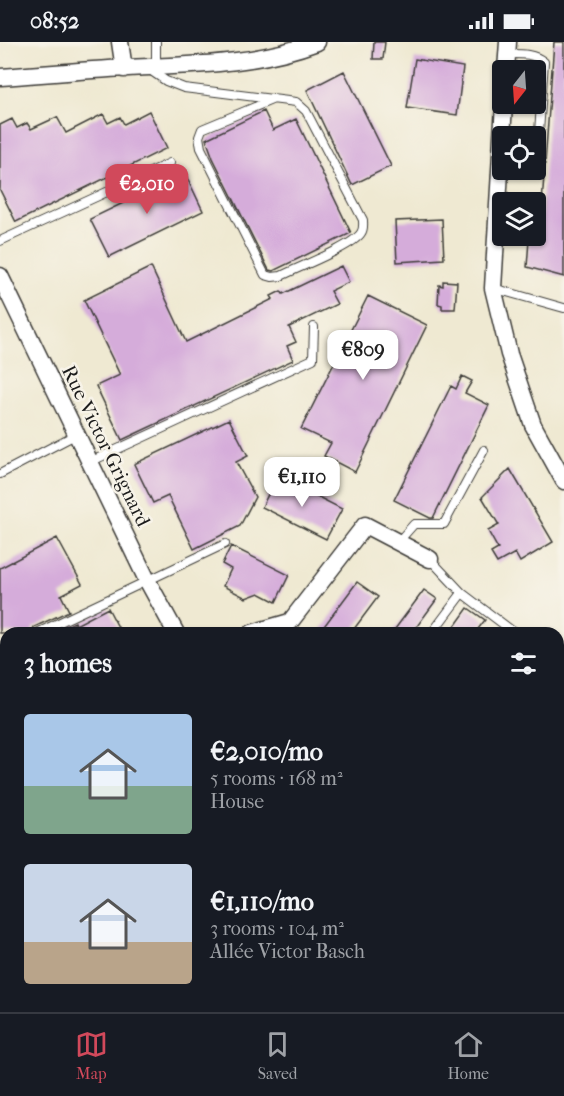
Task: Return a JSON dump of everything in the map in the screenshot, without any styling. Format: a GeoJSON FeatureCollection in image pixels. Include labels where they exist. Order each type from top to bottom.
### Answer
{"type":"FeatureCollection","features":[{"type":"Feature","properties":{"kind":"street"},"geometry":{"type":"LineString","coordinates":[[120,42],[124,69]]}},
{"type":"Feature","properties":{"kind":"street"},"geometry":{"type":"LineString","coordinates":[[0,76],[211,65],[259,60],[298,46],[317,42]]}},
{"type":"Feature","properties":{"kind":"street"},"geometry":{"type":"LineString","coordinates":[[503,114],[493,288],[509,354],[533,425],[564,481]]}},
{"type":"Feature","properties":{"kind":"street","name":"Rue Victor Grignard"},"geometry":{"type":"LineString","coordinates":[[0,276],[78,433],[147,580],[173,627]]}},
{"type":"Feature","properties":{"kind":"street"},"geometry":{"type":"LineString","coordinates":[[273,627],[290,622],[365,525],[430,559]]}},
{"type":"Feature","properties":{"kind":"lane"},"geometry":{"type":"LineString","coordinates":[[156,42],[151,67],[166,81],[184,88],[274,99],[296,102],[306,111],[363,220],[363,230],[360,236],[281,276],[272,277],[265,275],[201,148],[199,136],[202,129],[274,99]]}},
{"type":"Feature","properties":{"kind":"lane"},"geometry":{"type":"LineString","coordinates":[[507,56],[525,55],[540,58],[544,62],[539,126]]}},
{"type":"Feature","properties":{"kind":"lane"},"geometry":{"type":"LineString","coordinates":[[0,241],[170,163]]}},
{"type":"Feature","properties":{"kind":"lane"},"geometry":{"type":"LineString","coordinates":[[493,288],[564,308]]}},
{"type":"Feature","properties":{"kind":"lane"},"geometry":{"type":"LineString","coordinates":[[92,462],[314,359],[314,327]]}},
{"type":"Feature","properties":{"kind":"lane"},"geometry":{"type":"LineString","coordinates":[[0,474],[78,433]]}},
{"type":"Feature","properties":{"kind":"lane"},"geometry":{"type":"LineString","coordinates":[[398,542],[414,524],[444,524],[484,450]]}},
{"type":"Feature","properties":{"kind":"lane"},"geometry":{"type":"LineString","coordinates":[[49,627],[225,544]]}},
{"type":"Feature","properties":{"kind":"lane"},"geometry":{"type":"LineString","coordinates":[[430,559],[462,593],[507,627]]}},
{"type":"Feature","properties":{"kind":"lane"},"geometry":{"type":"LineString","coordinates":[[436,627],[462,593]]}},
{"type":"Feature","properties":{"kind":"building"},"geometry":{"type":"Polygon","coordinates":[[[374,42],[385,42],[383,59],[373,59],[374,42]]]}},
{"type":"Feature","properties":{"kind":"building"},"geometry":{"type":"Polygon","coordinates":[[[554,42],[564,42],[564,277],[527,267],[529,246],[546,246],[546,192],[543,192],[544,180],[546,180],[554,42]]]}},
{"type":"Feature","properties":{"kind":"building"},"geometry":{"type":"Polygon","coordinates":[[[415,59],[463,67],[457,115],[407,108],[415,59]]]}},
{"type":"Feature","properties":{"kind":"building"},"geometry":{"type":"Polygon","coordinates":[[[344,71],[391,166],[352,185],[307,90],[344,71]]]}},
{"type":"Feature","properties":{"kind":"building"},"geometry":{"type":"Polygon","coordinates":[[[149,111],[167,148],[16,222],[0,190],[0,125],[12,119],[17,128],[27,123],[31,129],[57,117],[66,133],[103,114],[108,123],[120,117],[124,124],[149,111]]]}},
{"type":"Feature","properties":{"kind":"building"},"geometry":{"type":"Polygon","coordinates":[[[264,111],[273,130],[296,119],[351,233],[273,271],[269,270],[213,158],[206,139],[264,111]]]}},
{"type":"Feature","properties":{"kind":"building"},"geometry":{"type":"Polygon","coordinates":[[[185,173],[203,211],[109,257],[90,219],[185,173]]]}},
{"type":"Feature","properties":{"kind":"building"},"geometry":{"type":"Polygon","coordinates":[[[442,219],[444,259],[397,262],[395,221],[442,219]]]}},
{"type":"Feature","properties":{"kind":"building"},"geometry":{"type":"Polygon","coordinates":[[[341,266],[349,282],[330,291],[337,304],[289,327],[296,342],[287,346],[293,360],[122,440],[96,386],[120,375],[84,300],[151,267],[186,342],[273,299],[271,296],[281,291],[283,294],[341,266]]]}},
{"type":"Feature","properties":{"kind":"building"},"geometry":{"type":"Polygon","coordinates":[[[443,281],[457,282],[455,309],[442,309],[442,305],[438,304],[439,285],[443,286],[443,281]]]}},
{"type":"Feature","properties":{"kind":"building"},"geometry":{"type":"Polygon","coordinates":[[[368,296],[427,325],[355,472],[324,456],[331,443],[301,429],[368,296]]]}},
{"type":"Feature","properties":{"kind":"building"},"geometry":{"type":"Polygon","coordinates":[[[462,376],[472,381],[465,393],[489,405],[433,518],[430,518],[394,500],[451,386],[456,389],[462,376]]]}},
{"type":"Feature","properties":{"kind":"building"},"geometry":{"type":"Polygon","coordinates":[[[229,419],[248,456],[236,462],[255,497],[240,526],[194,549],[168,496],[153,503],[134,464],[229,419]]]}},
{"type":"Feature","properties":{"kind":"building"},"geometry":{"type":"Polygon","coordinates":[[[510,469],[553,542],[520,562],[515,553],[497,563],[491,553],[498,549],[488,531],[499,525],[482,497],[510,469]]]}},
{"type":"Feature","properties":{"kind":"building"},"geometry":{"type":"Polygon","coordinates":[[[277,476],[342,509],[326,539],[262,507],[277,476]]]}},
{"type":"Feature","properties":{"kind":"building"},"geometry":{"type":"Polygon","coordinates":[[[57,538],[82,584],[61,595],[69,611],[34,627],[0,627],[0,568],[57,538]]]}},
{"type":"Feature","properties":{"kind":"building"},"geometry":{"type":"Polygon","coordinates":[[[231,546],[289,575],[276,602],[259,593],[246,598],[223,586],[231,569],[222,564],[231,546]]]}},
{"type":"Feature","properties":{"kind":"building"},"geometry":{"type":"Polygon","coordinates":[[[357,582],[378,597],[356,627],[323,627],[357,582]]]}},
{"type":"Feature","properties":{"kind":"building"},"geometry":{"type":"Polygon","coordinates":[[[424,590],[437,599],[416,627],[396,627],[424,590]]]}},
{"type":"Feature","properties":{"kind":"building"},"geometry":{"type":"Polygon","coordinates":[[[108,608],[118,627],[65,627],[75,622],[76,625],[108,608]]]}},
{"type":"Feature","properties":{"kind":"building"},"geometry":{"type":"Polygon","coordinates":[[[468,608],[485,620],[480,627],[454,627],[468,608]]]}}]}
